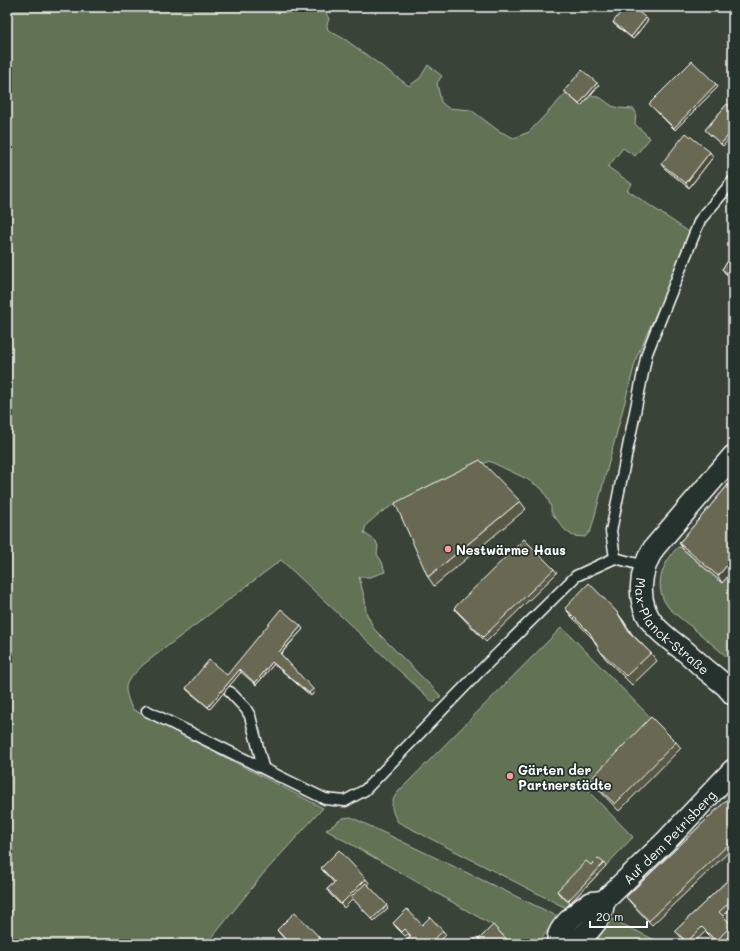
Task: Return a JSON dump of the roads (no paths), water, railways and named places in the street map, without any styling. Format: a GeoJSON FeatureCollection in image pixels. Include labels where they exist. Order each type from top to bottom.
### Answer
{"type":"FeatureCollection","features":[{"type":"Feature","properties":{"kind":"street","name":"Max-Planck-Straße"},"geometry":{"type":"LineString","coordinates":[[733,456],[654,548],[648,558],[641,580],[642,598],[654,625],[726,686],[733,694]]}},
{"type":"Feature","properties":{"kind":"street","name":"Auf dem Petrisberg"},"geometry":{"type":"LineString","coordinates":[[558,944],[561,930],[572,917],[585,906],[604,901],[667,840],[733,770]]}},
{"type":"Feature","properties":{"kind":"street","name":"Auf dem Petrisberg"},"geometry":{"type":"LineString","coordinates":[[564,944],[587,932],[602,913],[604,901]]}},
{"type":"Feature","properties":{"kind":"lane"},"geometry":{"type":"LineString","coordinates":[[615,558],[611,531],[648,353],[700,220],[733,181]]}},
{"type":"Feature","properties":{"kind":"lane"},"geometry":{"type":"LineString","coordinates":[[147,711],[325,798],[345,801],[365,790],[473,671],[576,576],[615,558],[645,566]]}},
{"type":"Feature","properties":{"kind":"lane"},"geometry":{"type":"LineString","coordinates":[[230,692],[246,709],[250,716],[263,767]]}},
{"type":"Feature","properties":{"kind":"place","name":"Nestwärme Haus"},"geometry":{"type":"Point","coordinates":[448,549]}},
{"type":"Feature","properties":{"kind":"place","name":"Gärten der Partnerstädte"},"geometry":{"type":"Point","coordinates":[510,776]}}]}
